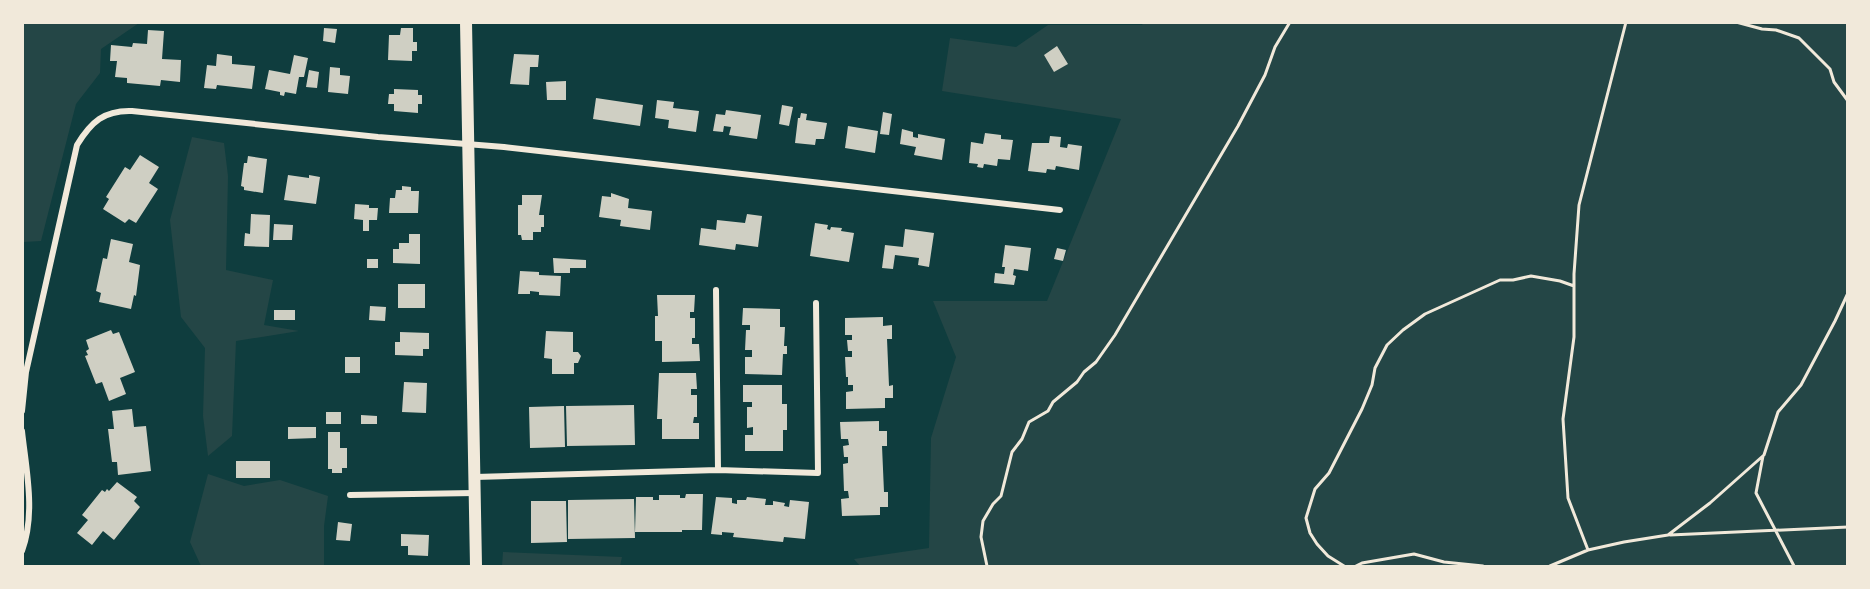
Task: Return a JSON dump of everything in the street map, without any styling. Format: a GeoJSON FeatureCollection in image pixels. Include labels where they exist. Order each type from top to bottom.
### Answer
{"type":"FeatureCollection","features":[{"type":"Feature","properties":{"kind":"main road"},"geometry":{"type":"LineString","coordinates":[[466,22],[476,567]]}},
{"type":"Feature","properties":{"kind":"street"},"geometry":{"type":"LineString","coordinates":[[22,411],[24,371],[77,145],[86,130],[100,118],[112,112],[132,111],[468,144],[1060,210]]}},
{"type":"Feature","properties":{"kind":"street"},"geometry":{"type":"LineString","coordinates":[[716,290],[718,470]]}},
{"type":"Feature","properties":{"kind":"street"},"geometry":{"type":"LineString","coordinates":[[475,477],[718,470],[818,473],[816,303]]}},
{"type":"Feature","properties":{"kind":"street"},"geometry":{"type":"LineString","coordinates":[[22,431],[29,500],[28,527],[22,551]]}},
{"type":"Feature","properties":{"kind":"street"},"geometry":{"type":"LineString","coordinates":[[350,495],[475,493]]}},
{"type":"Feature","properties":{"kind":"path"},"geometry":{"type":"LineString","coordinates":[[987,567],[981,537],[983,521],[993,504],[1001,496],[1012,452],[1022,439],[1029,422],[1048,411],[1053,402],[1077,382],[1084,372],[1096,362],[1115,334],[1238,126],[1265,75],[1275,47],[1290,22]]}},
{"type":"Feature","properties":{"kind":"path"},"geometry":{"type":"LineString","coordinates":[[1588,550],[1568,498],[1563,420],[1574,337],[1574,286],[1579,206],[1626,22]]}},
{"type":"Feature","properties":{"kind":"path"},"geometry":{"type":"LineString","coordinates":[[1736,22],[1776,30],[1799,38],[1830,69],[1834,82],[1848,101]]}},
{"type":"Feature","properties":{"kind":"path"},"geometry":{"type":"LineString","coordinates":[[1344,567],[1328,556],[1317,544],[1310,533],[1306,518],[1316,489],[1329,473],[1362,409],[1372,385],[1375,368],[1387,345],[1425,314],[1500,280],[1531,276],[1574,286]]}},
{"type":"Feature","properties":{"kind":"path"},"geometry":{"type":"LineString","coordinates":[[1794,567],[1756,494],[1764,455],[1778,412],[1801,385],[1848,293]]}},
{"type":"Feature","properties":{"kind":"path"},"geometry":{"type":"LineString","coordinates":[[1668,535],[1710,503],[1764,455]]}},
{"type":"Feature","properties":{"kind":"path"},"geometry":{"type":"LineString","coordinates":[[1550,567],[1588,550],[1668,535],[1848,527]]}},
{"type":"Feature","properties":{"kind":"path"},"geometry":{"type":"LineString","coordinates":[[1356,567],[1362,563],[1414,554],[1444,562],[1483,567]]}},
{"type":"Feature","properties":{"kind":"shaded area"},"geometry":{"type":"Polygon","coordinates":[[[1144,22],[1847,23],[1847,566],[860,566],[854,559],[929,548],[931,438],[956,357],[933,301],[1047,301],[1121,119],[942,91],[950,38],[1016,47],[1048,25],[1142,25],[1144,22]]]}},
{"type":"Feature","properties":{"kind":"shaded area"},"geometry":{"type":"Polygon","coordinates":[[[22,23],[139,23],[101,49],[100,73],[76,104],[41,241],[23,242],[22,23]]]}},
{"type":"Feature","properties":{"kind":"shaded area"},"geometry":{"type":"Polygon","coordinates":[[[192,137],[224,143],[228,176],[226,270],[273,280],[264,325],[299,331],[236,341],[232,436],[208,456],[203,416],[205,348],[181,317],[170,220],[192,137]]]}},
{"type":"Feature","properties":{"kind":"shaded area"},"geometry":{"type":"Polygon","coordinates":[[[208,474],[244,486],[280,480],[328,496],[324,526],[324,566],[201,566],[190,542],[208,474]]]}},
{"type":"Feature","properties":{"kind":"shaded area"},"geometry":{"type":"Polygon","coordinates":[[[503,552],[622,557],[620,566],[502,566],[503,552]]]}},
{"type":"Feature","properties":{"kind":"building"},"geometry":{"type":"Polygon","coordinates":[[[324,28],[337,29],[335,43],[323,41],[324,28]]]}},
{"type":"Feature","properties":{"kind":"building"},"geometry":{"type":"Polygon","coordinates":[[[401,28],[413,28],[413,42],[417,42],[417,51],[412,51],[412,61],[388,60],[389,35],[400,35],[401,28]]]}},
{"type":"Feature","properties":{"kind":"building"},"geometry":{"type":"Polygon","coordinates":[[[148,30],[164,31],[162,59],[181,60],[180,82],[161,80],[160,86],[127,83],[127,78],[115,77],[117,61],[110,61],[111,45],[132,47],[133,43],[147,44],[148,30]]]}},
{"type":"Feature","properties":{"kind":"building"},"geometry":{"type":"Polygon","coordinates":[[[1057,46],[1068,64],[1054,72],[1044,55],[1057,46]]]}},
{"type":"Feature","properties":{"kind":"building"},"geometry":{"type":"Polygon","coordinates":[[[217,54],[232,56],[232,64],[255,66],[252,89],[217,85],[216,89],[204,88],[207,65],[216,66],[217,54]]]}},
{"type":"Feature","properties":{"kind":"building"},"geometry":{"type":"Polygon","coordinates":[[[514,54],[539,55],[538,67],[530,67],[529,85],[510,84],[514,54]]]}},
{"type":"Feature","properties":{"kind":"building"},"geometry":{"type":"Polygon","coordinates":[[[294,55],[308,58],[304,77],[299,77],[296,94],[285,92],[284,96],[280,95],[280,92],[265,89],[269,70],[290,74],[294,55]]]}},
{"type":"Feature","properties":{"kind":"building"},"geometry":{"type":"Polygon","coordinates":[[[330,67],[340,68],[340,75],[350,76],[348,94],[328,92],[330,67]]]}},
{"type":"Feature","properties":{"kind":"building"},"geometry":{"type":"Polygon","coordinates":[[[309,70],[319,72],[317,88],[306,87],[309,70]]]}},
{"type":"Feature","properties":{"kind":"building"},"geometry":{"type":"Polygon","coordinates":[[[566,81],[566,100],[547,100],[546,82],[566,81]]]}},
{"type":"Feature","properties":{"kind":"building"},"geometry":{"type":"Polygon","coordinates":[[[394,89],[418,90],[418,95],[422,95],[422,104],[418,104],[418,113],[394,111],[394,104],[388,104],[389,94],[394,94],[394,89]]]}},
{"type":"Feature","properties":{"kind":"building"},"geometry":{"type":"Polygon","coordinates":[[[596,98],[643,105],[640,126],[593,119],[596,98]]]}},
{"type":"Feature","properties":{"kind":"building"},"geometry":{"type":"Polygon","coordinates":[[[657,100],[674,102],[673,108],[699,111],[696,132],[668,128],[669,120],[655,118],[657,100]]]}},
{"type":"Feature","properties":{"kind":"building"},"geometry":{"type":"Polygon","coordinates":[[[782,105],[793,107],[789,126],[779,124],[782,105]]]}},
{"type":"Feature","properties":{"kind":"building"},"geometry":{"type":"Polygon","coordinates":[[[726,110],[761,115],[757,139],[729,135],[731,127],[724,126],[723,132],[713,131],[716,114],[725,115],[726,110]]]}},
{"type":"Feature","properties":{"kind":"building"},"geometry":{"type":"Polygon","coordinates":[[[883,112],[892,114],[889,135],[880,134],[883,112]]]}},
{"type":"Feature","properties":{"kind":"building"},"geometry":{"type":"Polygon","coordinates":[[[801,113],[807,114],[806,120],[827,123],[824,139],[816,139],[815,145],[795,143],[798,118],[801,113]]]}},
{"type":"Feature","properties":{"kind":"building"},"geometry":{"type":"Polygon","coordinates":[[[848,126],[878,131],[875,153],[845,148],[848,126]]]}},
{"type":"Feature","properties":{"kind":"building"},"geometry":{"type":"Polygon","coordinates":[[[902,129],[913,132],[913,137],[918,138],[918,134],[945,139],[942,160],[914,155],[916,147],[900,144],[902,129]]]}},
{"type":"Feature","properties":{"kind":"building"},"geometry":{"type":"Polygon","coordinates":[[[985,133],[1001,135],[1001,139],[1013,140],[1010,160],[998,159],[997,166],[984,164],[983,168],[977,167],[978,164],[969,163],[971,142],[983,144],[985,133]]]}},
{"type":"Feature","properties":{"kind":"building"},"geometry":{"type":"Polygon","coordinates":[[[1050,136],[1061,137],[1060,147],[1067,148],[1068,144],[1082,146],[1079,170],[1056,166],[1055,170],[1047,169],[1046,173],[1028,171],[1032,143],[1049,143],[1050,136]]]}},
{"type":"Feature","properties":{"kind":"building"},"geometry":{"type":"Polygon","coordinates":[[[140,155],[159,167],[149,183],[158,189],[136,223],[129,219],[125,223],[103,209],[109,199],[106,197],[125,167],[130,170],[140,155]]]}},
{"type":"Feature","properties":{"kind":"building"},"geometry":{"type":"Polygon","coordinates":[[[248,156],[267,159],[263,193],[244,190],[241,186],[244,163],[247,163],[248,156]]]}},
{"type":"Feature","properties":{"kind":"building"},"geometry":{"type":"Polygon","coordinates":[[[288,175],[320,177],[316,204],[284,200],[288,175]]]}},
{"type":"Feature","properties":{"kind":"building"},"geometry":{"type":"Polygon","coordinates":[[[402,186],[411,187],[411,191],[419,191],[418,213],[389,213],[390,198],[395,198],[396,190],[402,190],[402,186]]]}},
{"type":"Feature","properties":{"kind":"building"},"geometry":{"type":"Polygon","coordinates":[[[611,193],[629,199],[628,208],[652,211],[650,230],[620,226],[621,220],[599,217],[602,196],[611,197],[611,193]]]}},
{"type":"Feature","properties":{"kind":"building"},"geometry":{"type":"Polygon","coordinates":[[[522,195],[542,195],[539,215],[544,215],[544,227],[541,227],[541,232],[533,232],[533,240],[522,240],[521,235],[518,235],[518,205],[522,205],[522,195]]]}},
{"type":"Feature","properties":{"kind":"building"},"geometry":{"type":"Polygon","coordinates":[[[355,204],[378,208],[377,220],[369,220],[369,231],[363,231],[363,220],[354,219],[355,204]]]}},
{"type":"Feature","properties":{"kind":"building"},"geometry":{"type":"Polygon","coordinates":[[[251,214],[270,215],[269,247],[244,246],[245,233],[250,234],[251,214]]]}},
{"type":"Feature","properties":{"kind":"building"},"geometry":{"type":"Polygon","coordinates":[[[747,214],[762,216],[758,247],[736,244],[735,250],[699,245],[701,228],[716,230],[717,220],[745,223],[747,214]]]}},
{"type":"Feature","properties":{"kind":"building"},"geometry":{"type":"Polygon","coordinates":[[[815,223],[828,225],[827,229],[830,230],[831,227],[842,228],[841,231],[854,233],[849,262],[810,256],[815,223]]]}},
{"type":"Feature","properties":{"kind":"building"},"geometry":{"type":"Polygon","coordinates":[[[274,224],[293,225],[292,240],[273,240],[274,224]]]}},
{"type":"Feature","properties":{"kind":"building"},"geometry":{"type":"Polygon","coordinates":[[[905,229],[934,233],[929,267],[918,265],[919,258],[895,255],[893,269],[882,268],[885,245],[903,247],[905,229]]]}},
{"type":"Feature","properties":{"kind":"building"},"geometry":{"type":"Polygon","coordinates":[[[409,234],[420,234],[420,264],[393,263],[393,249],[399,249],[399,243],[409,243],[409,234]]]}},
{"type":"Feature","properties":{"kind":"building"},"geometry":{"type":"Polygon","coordinates":[[[111,239],[133,244],[129,262],[140,265],[136,296],[134,295],[131,309],[99,302],[101,293],[96,291],[103,258],[107,259],[111,239]]]}},
{"type":"Feature","properties":{"kind":"building"},"geometry":{"type":"Polygon","coordinates":[[[1005,245],[1031,248],[1028,271],[1014,269],[1013,275],[1016,276],[1014,285],[994,283],[995,273],[1004,274],[1005,267],[1002,267],[1005,245]]]}},
{"type":"Feature","properties":{"kind":"building"},"geometry":{"type":"Polygon","coordinates":[[[1057,248],[1066,250],[1063,261],[1054,259],[1057,248]]]}},
{"type":"Feature","properties":{"kind":"building"},"geometry":{"type":"Polygon","coordinates":[[[553,258],[586,260],[586,268],[570,268],[570,273],[554,273],[553,258]]]}},
{"type":"Feature","properties":{"kind":"building"},"geometry":{"type":"Polygon","coordinates":[[[367,259],[378,259],[378,268],[367,268],[367,259]]]}},
{"type":"Feature","properties":{"kind":"building"},"geometry":{"type":"Polygon","coordinates":[[[520,271],[561,276],[560,296],[539,295],[539,292],[530,291],[530,294],[518,294],[520,271]]]}},
{"type":"Feature","properties":{"kind":"building"},"geometry":{"type":"Polygon","coordinates":[[[398,284],[425,284],[425,308],[398,308],[398,284]]]}},
{"type":"Feature","properties":{"kind":"building"},"geometry":{"type":"Polygon","coordinates":[[[657,295],[695,295],[694,312],[690,312],[690,318],[695,318],[695,338],[692,338],[692,344],[699,344],[700,361],[662,362],[662,341],[655,341],[655,316],[658,316],[657,295]]]}},
{"type":"Feature","properties":{"kind":"building"},"geometry":{"type":"Polygon","coordinates":[[[370,306],[386,307],[385,321],[369,320],[370,306]]]}},
{"type":"Feature","properties":{"kind":"building"},"geometry":{"type":"Polygon","coordinates":[[[743,308],[780,309],[780,327],[785,327],[784,346],[787,346],[787,354],[783,354],[782,375],[745,374],[745,357],[752,357],[752,350],[745,350],[746,330],[750,330],[750,325],[742,325],[743,308]]]}},
{"type":"Feature","properties":{"kind":"building"},"geometry":{"type":"Polygon","coordinates":[[[274,310],[295,310],[295,320],[274,320],[274,310]]]}},
{"type":"Feature","properties":{"kind":"building"},"geometry":{"type":"Polygon","coordinates":[[[883,317],[883,326],[892,325],[892,339],[887,339],[889,386],[893,385],[893,398],[885,398],[885,408],[846,409],[846,392],[853,391],[853,385],[848,385],[848,377],[846,377],[845,357],[852,357],[852,351],[848,351],[847,340],[852,340],[852,335],[845,335],[845,318],[883,317]]]}},
{"type":"Feature","properties":{"kind":"building"},"geometry":{"type":"Polygon","coordinates":[[[111,330],[113,334],[119,332],[135,372],[120,378],[126,394],[109,401],[102,382],[96,384],[85,356],[88,355],[86,351],[89,349],[86,340],[111,330]]]}},
{"type":"Feature","properties":{"kind":"building"},"geometry":{"type":"Polygon","coordinates":[[[546,331],[573,332],[573,352],[578,352],[581,356],[578,363],[574,363],[574,374],[552,374],[552,359],[544,358],[546,331]]]}},
{"type":"Feature","properties":{"kind":"building"},"geometry":{"type":"Polygon","coordinates":[[[400,332],[429,333],[429,349],[423,349],[423,356],[395,355],[395,342],[400,342],[400,332]]]}},
{"type":"Feature","properties":{"kind":"building"},"geometry":{"type":"Polygon","coordinates":[[[345,357],[360,357],[360,373],[345,373],[345,357]]]}},
{"type":"Feature","properties":{"kind":"building"},"geometry":{"type":"Polygon","coordinates":[[[659,373],[696,373],[697,389],[691,389],[691,395],[697,395],[697,417],[694,417],[693,423],[699,423],[699,439],[662,439],[662,419],[657,419],[659,373]]]}},
{"type":"Feature","properties":{"kind":"building"},"geometry":{"type":"Polygon","coordinates":[[[404,382],[427,383],[426,413],[402,412],[404,382]]]}},
{"type":"Feature","properties":{"kind":"building"},"geometry":{"type":"Polygon","coordinates":[[[743,385],[782,385],[782,404],[787,404],[787,430],[783,430],[783,451],[745,451],[745,435],[753,435],[753,427],[747,428],[747,407],[752,407],[752,402],[743,402],[743,385]]]}},
{"type":"Feature","properties":{"kind":"building"},"geometry":{"type":"Polygon","coordinates":[[[634,405],[635,445],[567,446],[566,406],[634,405]]]}},
{"type":"Feature","properties":{"kind":"building"},"geometry":{"type":"Polygon","coordinates":[[[564,406],[565,447],[530,448],[529,407],[564,406]]]}},
{"type":"Feature","properties":{"kind":"building"},"geometry":{"type":"Polygon","coordinates":[[[132,409],[134,427],[146,426],[151,471],[118,475],[117,462],[112,462],[108,429],[114,429],[112,411],[132,409]]]}},
{"type":"Feature","properties":{"kind":"building"},"geometry":{"type":"Polygon","coordinates":[[[326,412],[341,412],[341,424],[326,424],[326,412]]]}},
{"type":"Feature","properties":{"kind":"building"},"geometry":{"type":"Polygon","coordinates":[[[361,415],[377,416],[377,424],[361,424],[361,415]]]}},
{"type":"Feature","properties":{"kind":"building"},"geometry":{"type":"Polygon","coordinates":[[[879,421],[879,431],[887,431],[887,446],[882,446],[884,492],[888,492],[888,507],[880,507],[880,515],[842,516],[841,499],[849,498],[848,491],[844,491],[843,464],[848,463],[848,457],[844,457],[843,446],[849,445],[848,439],[841,439],[840,422],[879,421]]]}},
{"type":"Feature","properties":{"kind":"building"},"geometry":{"type":"Polygon","coordinates":[[[288,427],[316,427],[316,438],[288,439],[288,427]]]}},
{"type":"Feature","properties":{"kind":"building"},"geometry":{"type":"Polygon","coordinates":[[[328,432],[340,432],[340,448],[347,448],[347,468],[342,468],[342,473],[332,473],[332,469],[328,469],[328,432]]]}},
{"type":"Feature","properties":{"kind":"building"},"geometry":{"type":"Polygon","coordinates":[[[236,461],[270,461],[270,478],[236,478],[236,461]]]}},
{"type":"Feature","properties":{"kind":"building"},"geometry":{"type":"Polygon","coordinates":[[[117,482],[137,497],[134,501],[140,507],[114,540],[103,531],[92,545],[77,533],[88,520],[82,515],[102,490],[109,491],[117,482]]]}},
{"type":"Feature","properties":{"kind":"building"},"geometry":{"type":"Polygon","coordinates":[[[686,494],[703,494],[702,530],[635,532],[636,497],[653,497],[653,500],[659,500],[659,495],[680,495],[680,498],[685,498],[686,494]]]}},
{"type":"Feature","properties":{"kind":"building"},"geometry":{"type":"Polygon","coordinates":[[[716,497],[732,498],[732,503],[737,504],[737,500],[746,500],[747,497],[766,499],[765,505],[773,505],[773,501],[785,503],[784,506],[789,507],[790,500],[809,502],[805,539],[784,537],[783,542],[733,537],[734,533],[711,534],[716,497]]]}},
{"type":"Feature","properties":{"kind":"building"},"geometry":{"type":"Polygon","coordinates":[[[634,499],[635,538],[568,539],[568,500],[634,499]]]}},
{"type":"Feature","properties":{"kind":"building"},"geometry":{"type":"Polygon","coordinates":[[[531,501],[566,501],[567,542],[531,543],[531,501]]]}},
{"type":"Feature","properties":{"kind":"building"},"geometry":{"type":"Polygon","coordinates":[[[338,522],[352,524],[350,541],[336,540],[338,522]]]}},
{"type":"Feature","properties":{"kind":"building"},"geometry":{"type":"Polygon","coordinates":[[[401,534],[429,535],[428,556],[408,555],[408,546],[401,546],[401,534]]]}}]}
